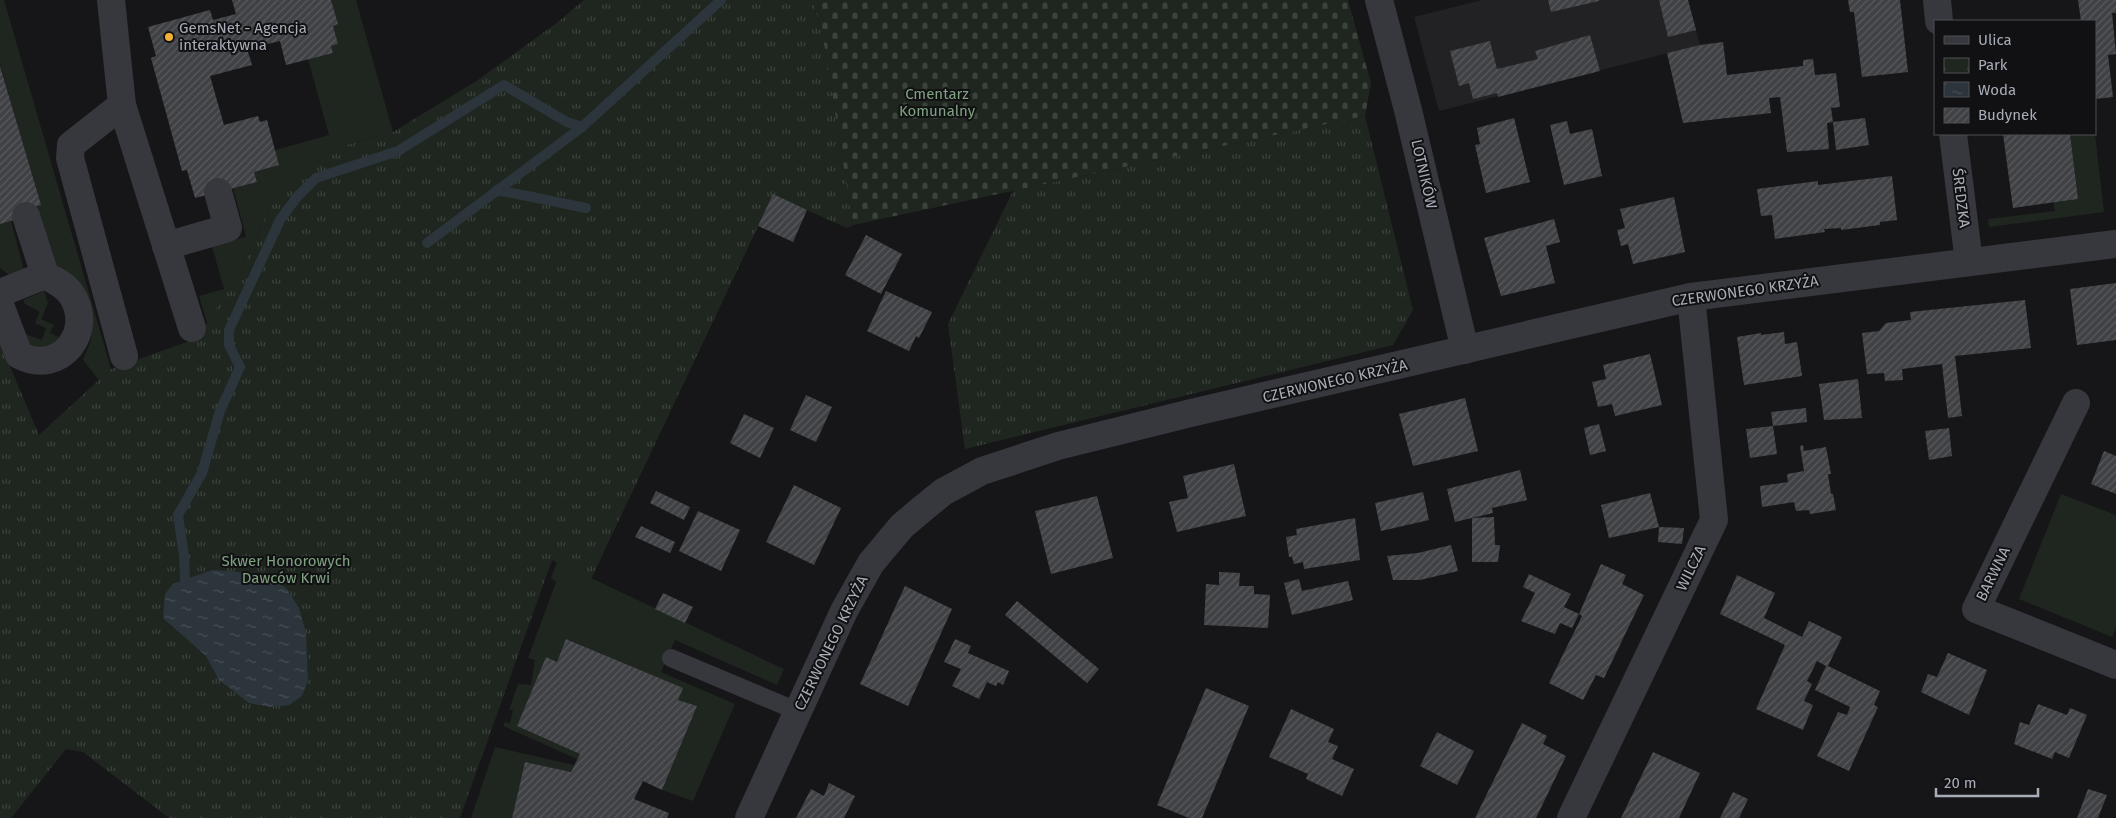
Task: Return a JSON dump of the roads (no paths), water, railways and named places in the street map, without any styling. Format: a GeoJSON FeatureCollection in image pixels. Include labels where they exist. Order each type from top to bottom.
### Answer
{"type":"FeatureCollection","features":[{"type":"Feature","properties":{"kind":"street"},"geometry":{"type":"LineString","coordinates":[[112,0],[122,104],[192,328]]}},
{"type":"Feature","properties":{"kind":"street","name":"LOTNIKÓW"},"geometry":{"type":"LineString","coordinates":[[1379,0],[1408,110],[1465,350]]}},
{"type":"Feature","properties":{"kind":"street"},"geometry":{"type":"LineString","coordinates":[[1937,0],[1939,20]]}},
{"type":"Feature","properties":{"kind":"street"},"geometry":{"type":"LineString","coordinates":[[122,104],[71,146],[70,158],[124,356]]}},
{"type":"Feature","properties":{"kind":"street","name":"ŚREDZKA"},"geometry":{"type":"LineString","coordinates":[[1953,135],[1969,262]]}},
{"type":"Feature","properties":{"kind":"street"},"geometry":{"type":"LineString","coordinates":[[166,246],[228,228],[218,192]]}},
{"type":"Feature","properties":{"kind":"street"},"geometry":{"type":"LineString","coordinates":[[0,305],[19,355],[27,360],[56,358],[67,352],[77,335],[80,318],[76,303],[70,292],[45,276],[26,216]]}},
{"type":"Feature","properties":{"kind":"street","name":"CZERWONEGO KRZYŻA"},"geometry":{"type":"LineString","coordinates":[[749,818],[844,611],[871,563],[902,526],[944,492],[963,480],[1006,462],[1058,446],[1691,296],[2116,244]]}},
{"type":"Feature","properties":{"kind":"street"},"geometry":{"type":"LineString","coordinates":[[0,293],[45,276]]}},
{"type":"Feature","properties":{"kind":"street","name":"WILCZA"},"geometry":{"type":"LineString","coordinates":[[1571,818],[1714,520],[1691,296]]}},
{"type":"Feature","properties":{"kind":"street","name":"BARWNA"},"geometry":{"type":"LineString","coordinates":[[2076,403],[1976,609],[2116,665]]}},
{"type":"Feature","properties":{"kind":"lane"},"geometry":{"type":"LineString","coordinates":[[671,658],[797,711]]}},
{"type":"Feature","properties":{"kind":"water"},"geometry":{"type":"Polygon","coordinates":[[[212,570],[271,577],[287,589],[299,608],[306,633],[308,681],[302,696],[289,705],[271,707],[249,703],[219,680],[206,656],[163,618],[165,594],[173,584],[212,570]]]}},
{"type":"Feature","properties":{"kind":"waterway"},"geometry":{"type":"LineString","coordinates":[[185,579],[184,556],[178,515],[202,473],[220,411],[240,367],[229,345],[229,330],[280,220],[297,197],[316,178],[398,151],[504,85],[567,122],[582,127],[721,0]]}},
{"type":"Feature","properties":{"kind":"waterway"},"geometry":{"type":"LineString","coordinates":[[427,243],[582,127]]}},
{"type":"Feature","properties":{"kind":"waterway"},"geometry":{"type":"LineString","coordinates":[[497,190],[586,208]]}},
{"type":"Feature","properties":{"kind":"place","name":"GemsNet - Agencja interaktywna"},"geometry":{"type":"Point","coordinates":[169,37]}},
{"type":"Feature","properties":{"kind":"park label","name":"Cmentarz Komunalny"},"geometry":{"type":"Point","coordinates":[937,102]}},
{"type":"Feature","properties":{"kind":"park label","name":"Skwer Honorowych Dawców Krwi"},"geometry":{"type":"Point","coordinates":[286,570]}}]}
